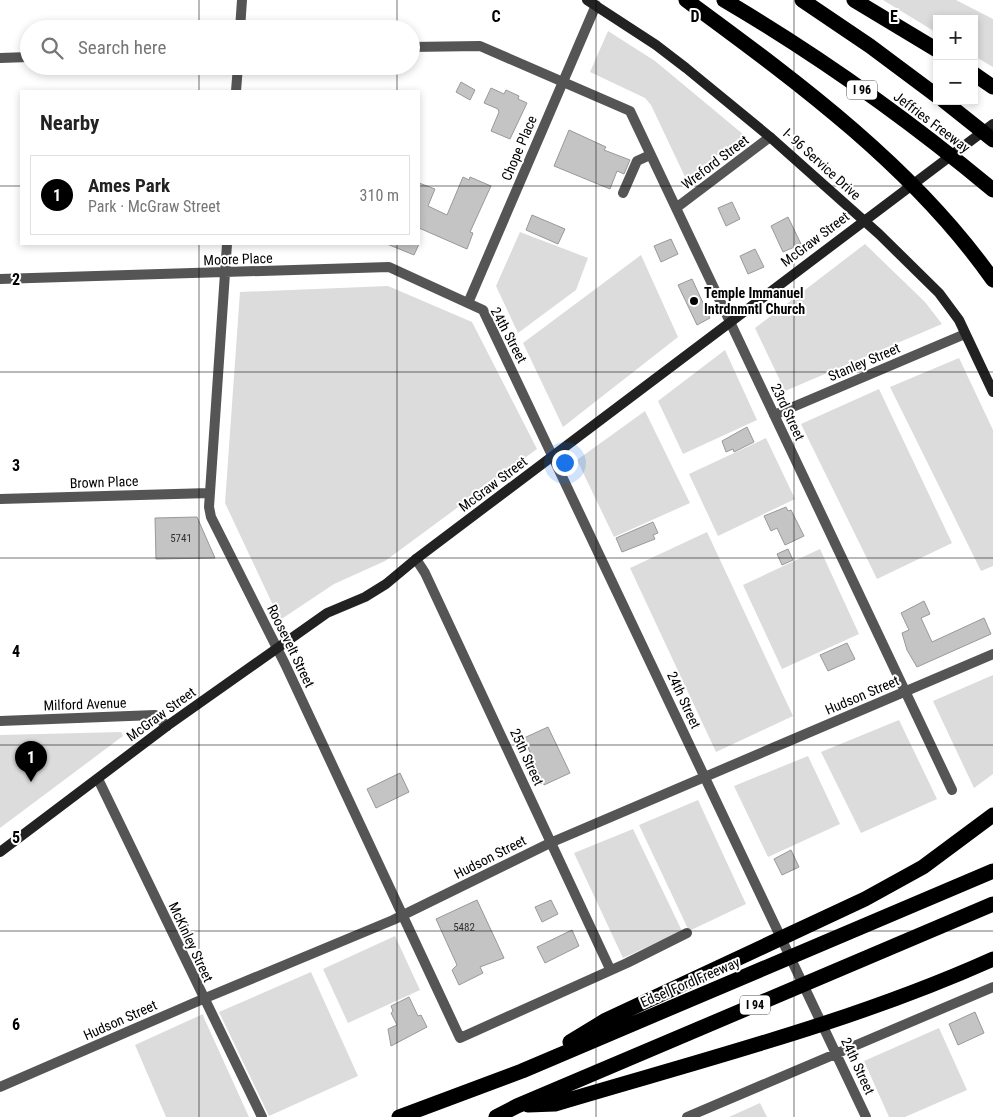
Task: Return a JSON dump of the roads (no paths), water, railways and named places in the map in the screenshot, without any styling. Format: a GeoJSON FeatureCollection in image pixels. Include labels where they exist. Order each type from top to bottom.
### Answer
{"type":"FeatureCollection","features":[{"type":"Feature","properties":{"kind":"highway"},"geometry":{"type":"LineString","coordinates":[[686,0],[751,48],[869,144],[954,229],[993,280]]}},
{"type":"Feature","properties":{"kind":"highway","name":"Jeffries Freeway"},"geometry":{"type":"LineString","coordinates":[[724,0],[820,61],[900,117],[993,190]]}},
{"type":"Feature","properties":{"kind":"highway","name":"Jeffries Freeway"},"geometry":{"type":"LineString","coordinates":[[802,0],[870,46],[933,93]]}},
{"type":"Feature","properties":{"kind":"highway"},"geometry":{"type":"LineString","coordinates":[[854,0],[933,48]]}},
{"type":"Feature","properties":{"kind":"highway"},"geometry":{"type":"LineString","coordinates":[[978,77],[993,87]]}},
{"type":"Feature","properties":{"kind":"highway","name":"Jeffries Freeway"},"geometry":{"type":"LineString","coordinates":[[949,105],[993,140]]}},
{"type":"Feature","properties":{"kind":"highway"},"geometry":{"type":"LineString","coordinates":[[522,1070],[606,1020],[882,890],[923,867],[993,815]]}},
{"type":"Feature","properties":{"kind":"highway","name":"Edsel Ford Freeway"},"geometry":{"type":"LineString","coordinates":[[399,1117],[522,1070],[993,871]]}},
{"type":"Feature","properties":{"kind":"highway","name":"I 94"},"geometry":{"type":"LineString","coordinates":[[496,1117],[517,1106],[993,904]]}},
{"type":"Feature","properties":{"kind":"highway"},"geometry":{"type":"LineString","coordinates":[[517,1106],[555,1104],[795,1032],[870,1006],[993,959]]}},
{"type":"Feature","properties":{"kind":"highway"},"geometry":{"type":"LineString","coordinates":[[395,1117],[419,1108]]}},
{"type":"Feature","properties":{"kind":"street"},"geometry":{"type":"LineString","coordinates":[[241,20],[242,0]]}},
{"type":"Feature","properties":{"kind":"street","name":"Chope Place"},"geometry":{"type":"LineString","coordinates":[[468,303],[563,82],[591,3]]}},
{"type":"Feature","properties":{"kind":"street","name":"I- 96 Service Drive"},"geometry":{"type":"LineString","coordinates":[[591,3],[656,45],[770,137],[864,220],[939,293],[959,320],[993,392]]}},
{"type":"Feature","properties":{"kind":"street","name":"23rd Street"},"geometry":{"type":"LineString","coordinates":[[420,47],[480,46],[630,112],[952,790]]}},
{"type":"Feature","properties":{"kind":"street"},"geometry":{"type":"LineString","coordinates":[[0,58],[20,57]]}},
{"type":"Feature","properties":{"kind":"street"},"geometry":{"type":"LineString","coordinates":[[236,90],[237,75]]}},
{"type":"Feature","properties":{"kind":"street","name":"McGraw Street"},"geometry":{"type":"LineString","coordinates":[[0,852],[166,726],[327,613],[365,597],[386,584],[416,559],[730,321],[993,124]]}},
{"type":"Feature","properties":{"kind":"street","name":"Wreford Street"},"geometry":{"type":"LineString","coordinates":[[676,208],[770,137]]}},
{"type":"Feature","properties":{"kind":"street"},"geometry":{"type":"LineString","coordinates":[[623,193],[637,161],[650,154]]}},
{"type":"Feature","properties":{"kind":"street","name":"Roosevelt Street"},"geometry":{"type":"LineString","coordinates":[[227,245],[210,493],[211,517],[278,649],[460,1038],[610,970]]}},
{"type":"Feature","properties":{"kind":"street","name":"Moore Place"},"geometry":{"type":"LineString","coordinates":[[0,279],[225,273],[389,266],[468,303]]}},
{"type":"Feature","properties":{"kind":"street","name":"24th Street"},"geometry":{"type":"LineString","coordinates":[[468,303],[483,310],[866,1117]]}},
{"type":"Feature","properties":{"kind":"street","name":"Stanley Street"},"geometry":{"type":"LineString","coordinates":[[774,415],[965,334]]}},
{"type":"Feature","properties":{"kind":"street","name":"Brown Place"},"geometry":{"type":"LineString","coordinates":[[0,499],[210,493]]}},
{"type":"Feature","properties":{"kind":"street","name":"25th Street"},"geometry":{"type":"LineString","coordinates":[[416,559],[425,573],[610,970]]}},
{"type":"Feature","properties":{"kind":"street","name":"Hudson Street"},"geometry":{"type":"LineString","coordinates":[[0,1088],[203,999],[404,915],[550,842],[993,654]]}},
{"type":"Feature","properties":{"kind":"street","name":"Milford Avenue"},"geometry":{"type":"LineString","coordinates":[[0,721],[155,715],[166,726]]}},
{"type":"Feature","properties":{"kind":"street","name":"McKinley Street"},"geometry":{"type":"LineString","coordinates":[[98,779],[203,999],[262,1117]]}},
{"type":"Feature","properties":{"kind":"street"},"geometry":{"type":"LineString","coordinates":[[610,970],[687,933]]}},
{"type":"Feature","properties":{"kind":"street"},"geometry":{"type":"LineString","coordinates":[[687,1117],[993,987]]}},
{"type":"Feature","properties":{"kind":"place","name":"Temple Immanuel Intrdnmntl Church"},"geometry":{"type":"Point","coordinates":[694,301]}},
{"type":"Feature","properties":{"kind":"place","name":"Ames Park"},"geometry":{"type":"Point","coordinates":[31,782]}}]}
